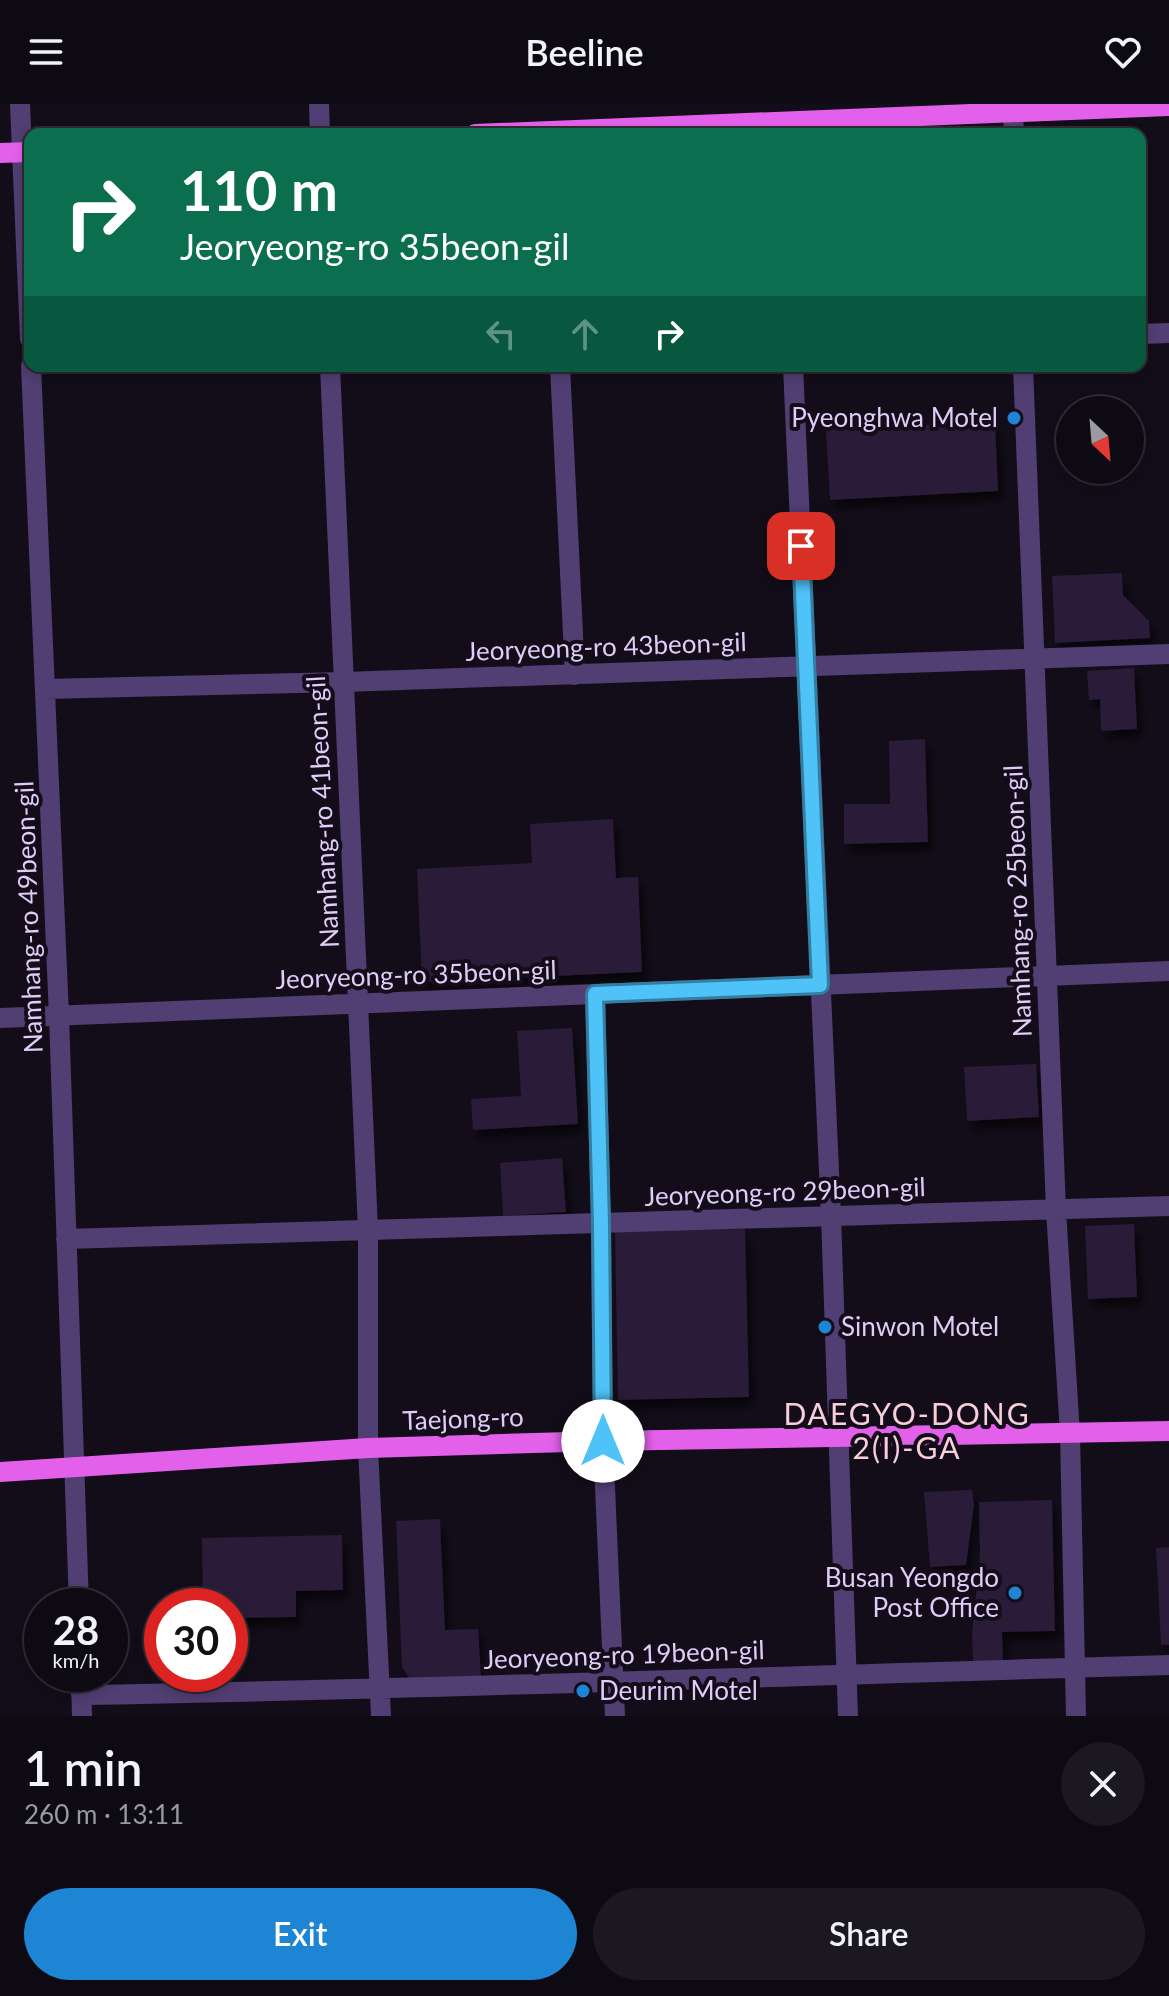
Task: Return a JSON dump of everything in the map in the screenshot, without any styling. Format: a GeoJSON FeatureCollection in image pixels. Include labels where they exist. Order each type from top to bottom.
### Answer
{"type":"FeatureCollection","features":[{"type":"Feature","properties":{"kind":"main road"},"geometry":{"type":"LineString","coordinates":[[782,128],[1013,112],[1169,106]]}},
{"type":"Feature","properties":{"kind":"main road"},"geometry":{"type":"LineString","coordinates":[[0,153],[24,152]]}},
{"type":"Feature","properties":{"kind":"main road","name":"Taejong-ro"},"geometry":{"type":"LineString","coordinates":[[0,1472],[368,1448],[1169,1431]]}},
{"type":"Feature","properties":{"kind":"street"},"geometry":{"type":"LineString","coordinates":[[20,104],[24,136]]}},
{"type":"Feature","properties":{"kind":"street"},"geometry":{"type":"LineString","coordinates":[[319,104],[320,128]]}},
{"type":"Feature","properties":{"kind":"street"},"geometry":{"type":"LineString","coordinates":[[1013,112],[1014,128]]}},
{"type":"Feature","properties":{"kind":"street"},"geometry":{"type":"LineString","coordinates":[[1146,334],[1169,333]]}},
{"type":"Feature","properties":{"kind":"street","name":"Namhang-ro 49beon-gil"},"geometry":{"type":"LineString","coordinates":[[31,372],[59,1016],[78,1588]]}},
{"type":"Feature","properties":{"kind":"street","name":"Namhang-ro 41beon-gil"},"geometry":{"type":"LineString","coordinates":[[330,372],[368,1230],[368,1448],[381,1716]]}},
{"type":"Feature","properties":{"kind":"street"},"geometry":{"type":"LineString","coordinates":[[560,372],[575,675]]}},
{"type":"Feature","properties":{"kind":"street"},"geometry":{"type":"LineString","coordinates":[[793,372],[831,1216],[848,1716]]}},
{"type":"Feature","properties":{"kind":"street","name":"Namhang-ro 25beon-gil"},"geometry":{"type":"LineString","coordinates":[[1023,372],[1056,1210],[1070,1434],[1076,1716]]}},
{"type":"Feature","properties":{"kind":"street","name":"Jeoryeong-ro 43beon-gil"},"geometry":{"type":"LineString","coordinates":[[45,689],[575,675],[1169,654]]}},
{"type":"Feature","properties":{"kind":"street","name":"Jeoryeong-ro 35beon-gil"},"geometry":{"type":"LineString","coordinates":[[0,1018],[1169,971]]}},
{"type":"Feature","properties":{"kind":"street"},"geometry":{"type":"LineString","coordinates":[[595,994],[603,1441],[615,1716]]}},
{"type":"Feature","properties":{"kind":"street","name":"Jeoryeong-ro 29beon-gil"},"geometry":{"type":"LineString","coordinates":[[66,1239],[1169,1206]]}},
{"type":"Feature","properties":{"kind":"street","name":"Jeoryeong-ro 19beon-gil"},"geometry":{"type":"LineString","coordinates":[[128,1685],[380,1690],[1169,1665]]}},
{"type":"Feature","properties":{"kind":"street"},"geometry":{"type":"LineString","coordinates":[[81,1692],[82,1716]]}},
{"type":"Feature","properties":{"kind":"building"},"geometry":{"type":"Polygon","coordinates":[[[995,421],[998,491],[830,500],[826,430],[995,421]]]}},
{"type":"Feature","properties":{"kind":"building"},"geometry":{"type":"Polygon","coordinates":[[[1122,573],[1123,595],[1149,621],[1150,638],[1055,643],[1052,576],[1122,573]]]}},
{"type":"Feature","properties":{"kind":"building"},"geometry":{"type":"Polygon","coordinates":[[[1134,668],[1137,729],[1101,731],[1100,699],[1089,700],[1087,671],[1134,668]]]}},
{"type":"Feature","properties":{"kind":"building"},"geometry":{"type":"Polygon","coordinates":[[[925,739],[928,842],[844,844],[844,804],[890,804],[889,741],[925,739]]]}},
{"type":"Feature","properties":{"kind":"building"},"geometry":{"type":"Polygon","coordinates":[[[613,819],[616,878],[638,877],[642,972],[422,982],[417,869],[532,863],[530,824],[613,819]]]}},
{"type":"Feature","properties":{"kind":"building"},"geometry":{"type":"Polygon","coordinates":[[[572,1028],[578,1124],[473,1130],[471,1099],[521,1096],[517,1031],[572,1028]]]}},
{"type":"Feature","properties":{"kind":"building"},"geometry":{"type":"Polygon","coordinates":[[[1036,1064],[1039,1117],[967,1121],[964,1067],[1036,1064]]]}},
{"type":"Feature","properties":{"kind":"building"},"geometry":{"type":"Polygon","coordinates":[[[562,1158],[566,1212],[503,1216],[500,1163],[562,1158]]]}},
{"type":"Feature","properties":{"kind":"building"},"geometry":{"type":"Polygon","coordinates":[[[1134,1224],[1137,1297],[1088,1299],[1085,1226],[1134,1224]]]}},
{"type":"Feature","properties":{"kind":"building"},"geometry":{"type":"Polygon","coordinates":[[[745,1229],[749,1397],[618,1400],[615,1231],[745,1229]]]}},
{"type":"Feature","properties":{"kind":"building"},"geometry":{"type":"Polygon","coordinates":[[[972,1490],[974,1505],[966,1565],[930,1567],[924,1492],[972,1490]]]}},
{"type":"Feature","properties":{"kind":"building","name":"Busan Yeongdo Post Office"},"geometry":{"type":"Polygon","coordinates":[[[1052,1500],[1055,1631],[1002,1632],[1003,1661],[973,1662],[972,1634],[980,1554],[979,1502],[1052,1500]]]}},
{"type":"Feature","properties":{"kind":"building"},"geometry":{"type":"Polygon","coordinates":[[[440,1519],[445,1630],[478,1629],[481,1676],[410,1679],[402,1667],[396,1521],[440,1519]]]}},
{"type":"Feature","properties":{"kind":"building"},"geometry":{"type":"Polygon","coordinates":[[[342,1535],[343,1590],[296,1591],[296,1617],[248,1618],[248,1588],[203,1588],[202,1538],[342,1535]]]}},
{"type":"Feature","properties":{"kind":"building"},"geometry":{"type":"Polygon","coordinates":[[[1169,1547],[1169,1645],[1161,1645],[1156,1548],[1169,1547]]]}},
{"type":"Feature","properties":{"kind":"place","name":"Pyeonghwa Motel"},"geometry":{"type":"Point","coordinates":[1014,418]}},
{"type":"Feature","properties":{"kind":"place","name":"Sinwon Motel"},"geometry":{"type":"Point","coordinates":[825,1327]}},
{"type":"Feature","properties":{"kind":"place","name":"Busan Yeongdo Post Office"},"geometry":{"type":"Point","coordinates":[1015,1593]}},
{"type":"Feature","properties":{"kind":"place","name":"Deurim Motel"},"geometry":{"type":"Point","coordinates":[583,1691]}},
{"type":"Feature","properties":{"kind":"district","name":"DAEGYO-DONG 2(I)-GA"},"geometry":{"type":"Point","coordinates":[907,1432]}},
{"type":"Feature","properties":{"kind":"route"},"geometry":{"type":"LineString","coordinates":[[603,1441],[595,994],[820,985],[801,546]]}}]}
